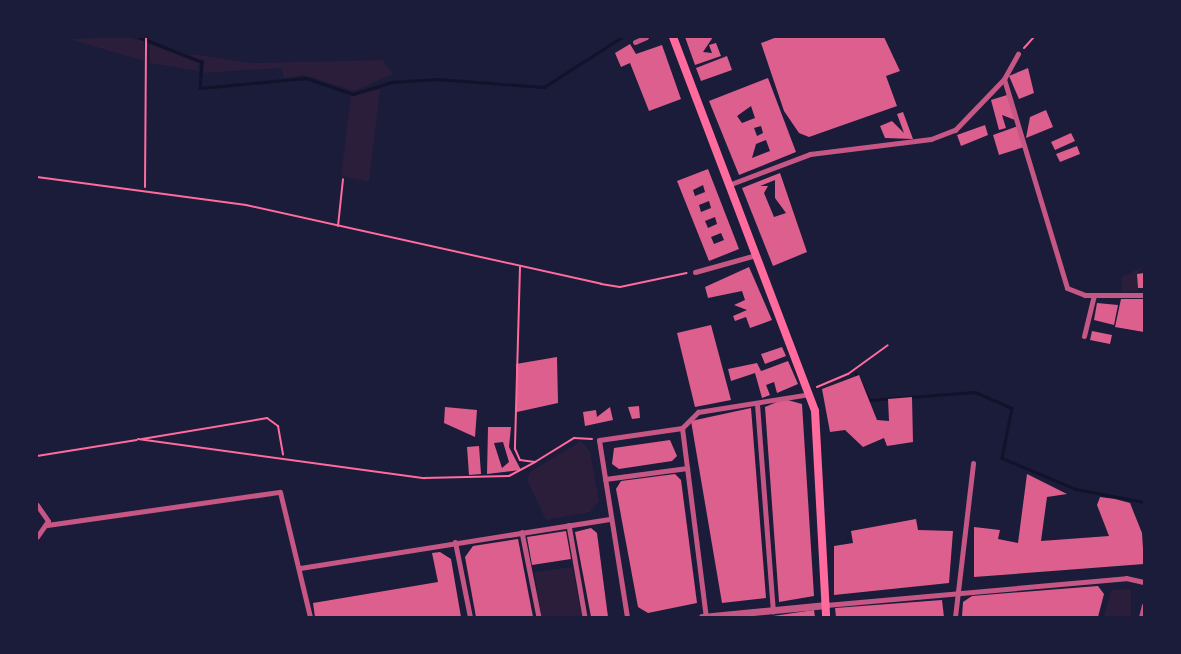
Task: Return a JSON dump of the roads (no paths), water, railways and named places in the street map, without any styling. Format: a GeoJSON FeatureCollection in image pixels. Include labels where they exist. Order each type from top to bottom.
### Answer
{"type":"FeatureCollection","features":[{"type":"Feature","properties":{"kind":"main road"},"geometry":{"type":"LineString","coordinates":[[673,37],[809,390],[826,617]]}},
{"type":"Feature","properties":{"kind":"street"},"geometry":{"type":"LineString","coordinates":[[635,42],[646,37]]}},
{"type":"Feature","properties":{"kind":"street"},"geometry":{"type":"LineString","coordinates":[[731,184],[810,154],[931,139],[955,130],[1004,79],[1018,54]]}},
{"type":"Feature","properties":{"kind":"street"},"geometry":{"type":"LineString","coordinates":[[1004,79],[1068,288],[1094,295],[1144,295]]}},
{"type":"Feature","properties":{"kind":"street"},"geometry":{"type":"LineString","coordinates":[[695,272],[756,255]]}},
{"type":"Feature","properties":{"kind":"street"},"geometry":{"type":"LineString","coordinates":[[1084,336],[1094,295]]}},
{"type":"Feature","properties":{"kind":"street"},"geometry":{"type":"LineString","coordinates":[[627,617],[599,440],[682,428],[698,412],[757,404],[809,390]]}},
{"type":"Feature","properties":{"kind":"street"},"geometry":{"type":"LineString","coordinates":[[757,404],[772,611]]}},
{"type":"Feature","properties":{"kind":"street"},"geometry":{"type":"LineString","coordinates":[[682,428],[705,617],[1126,578],[1144,582]]}},
{"type":"Feature","properties":{"kind":"street"},"geometry":{"type":"LineString","coordinates":[[955,617],[973,463]]}},
{"type":"Feature","properties":{"kind":"street"},"geometry":{"type":"LineString","coordinates":[[605,479],[687,468]]}},
{"type":"Feature","properties":{"kind":"street"},"geometry":{"type":"LineString","coordinates":[[37,537],[47,525],[270,490],[285,501],[310,617]]}},
{"type":"Feature","properties":{"kind":"street"},"geometry":{"type":"LineString","coordinates":[[37,505],[47,525]]}},
{"type":"Feature","properties":{"kind":"street"},"geometry":{"type":"LineString","coordinates":[[300,568],[611,519]]}},
{"type":"Feature","properties":{"kind":"street"},"geometry":{"type":"LineString","coordinates":[[569,525],[585,617]]}},
{"type":"Feature","properties":{"kind":"street"},"geometry":{"type":"LineString","coordinates":[[523,532],[539,617]]}},
{"type":"Feature","properties":{"kind":"street"},"geometry":{"type":"LineString","coordinates":[[455,542],[470,617]]}},
{"type":"Feature","properties":{"kind":"street"},"geometry":{"type":"LineString","coordinates":[[1141,617],[1144,605]]}},
{"type":"Feature","properties":{"kind":"waterway"},"geometry":{"type":"LineString","coordinates":[[65,37],[81,37]]}},
{"type":"Feature","properties":{"kind":"waterway"},"geometry":{"type":"LineString","coordinates":[[139,37],[202,62],[200,88],[306,78],[353,94],[392,82],[437,79],[544,87],[622,37]]}},
{"type":"Feature","properties":{"kind":"waterway"},"geometry":{"type":"LineString","coordinates":[[856,373],[870,400],[975,392],[1012,408],[1002,458],[1076,489],[1144,502]]}}]}
